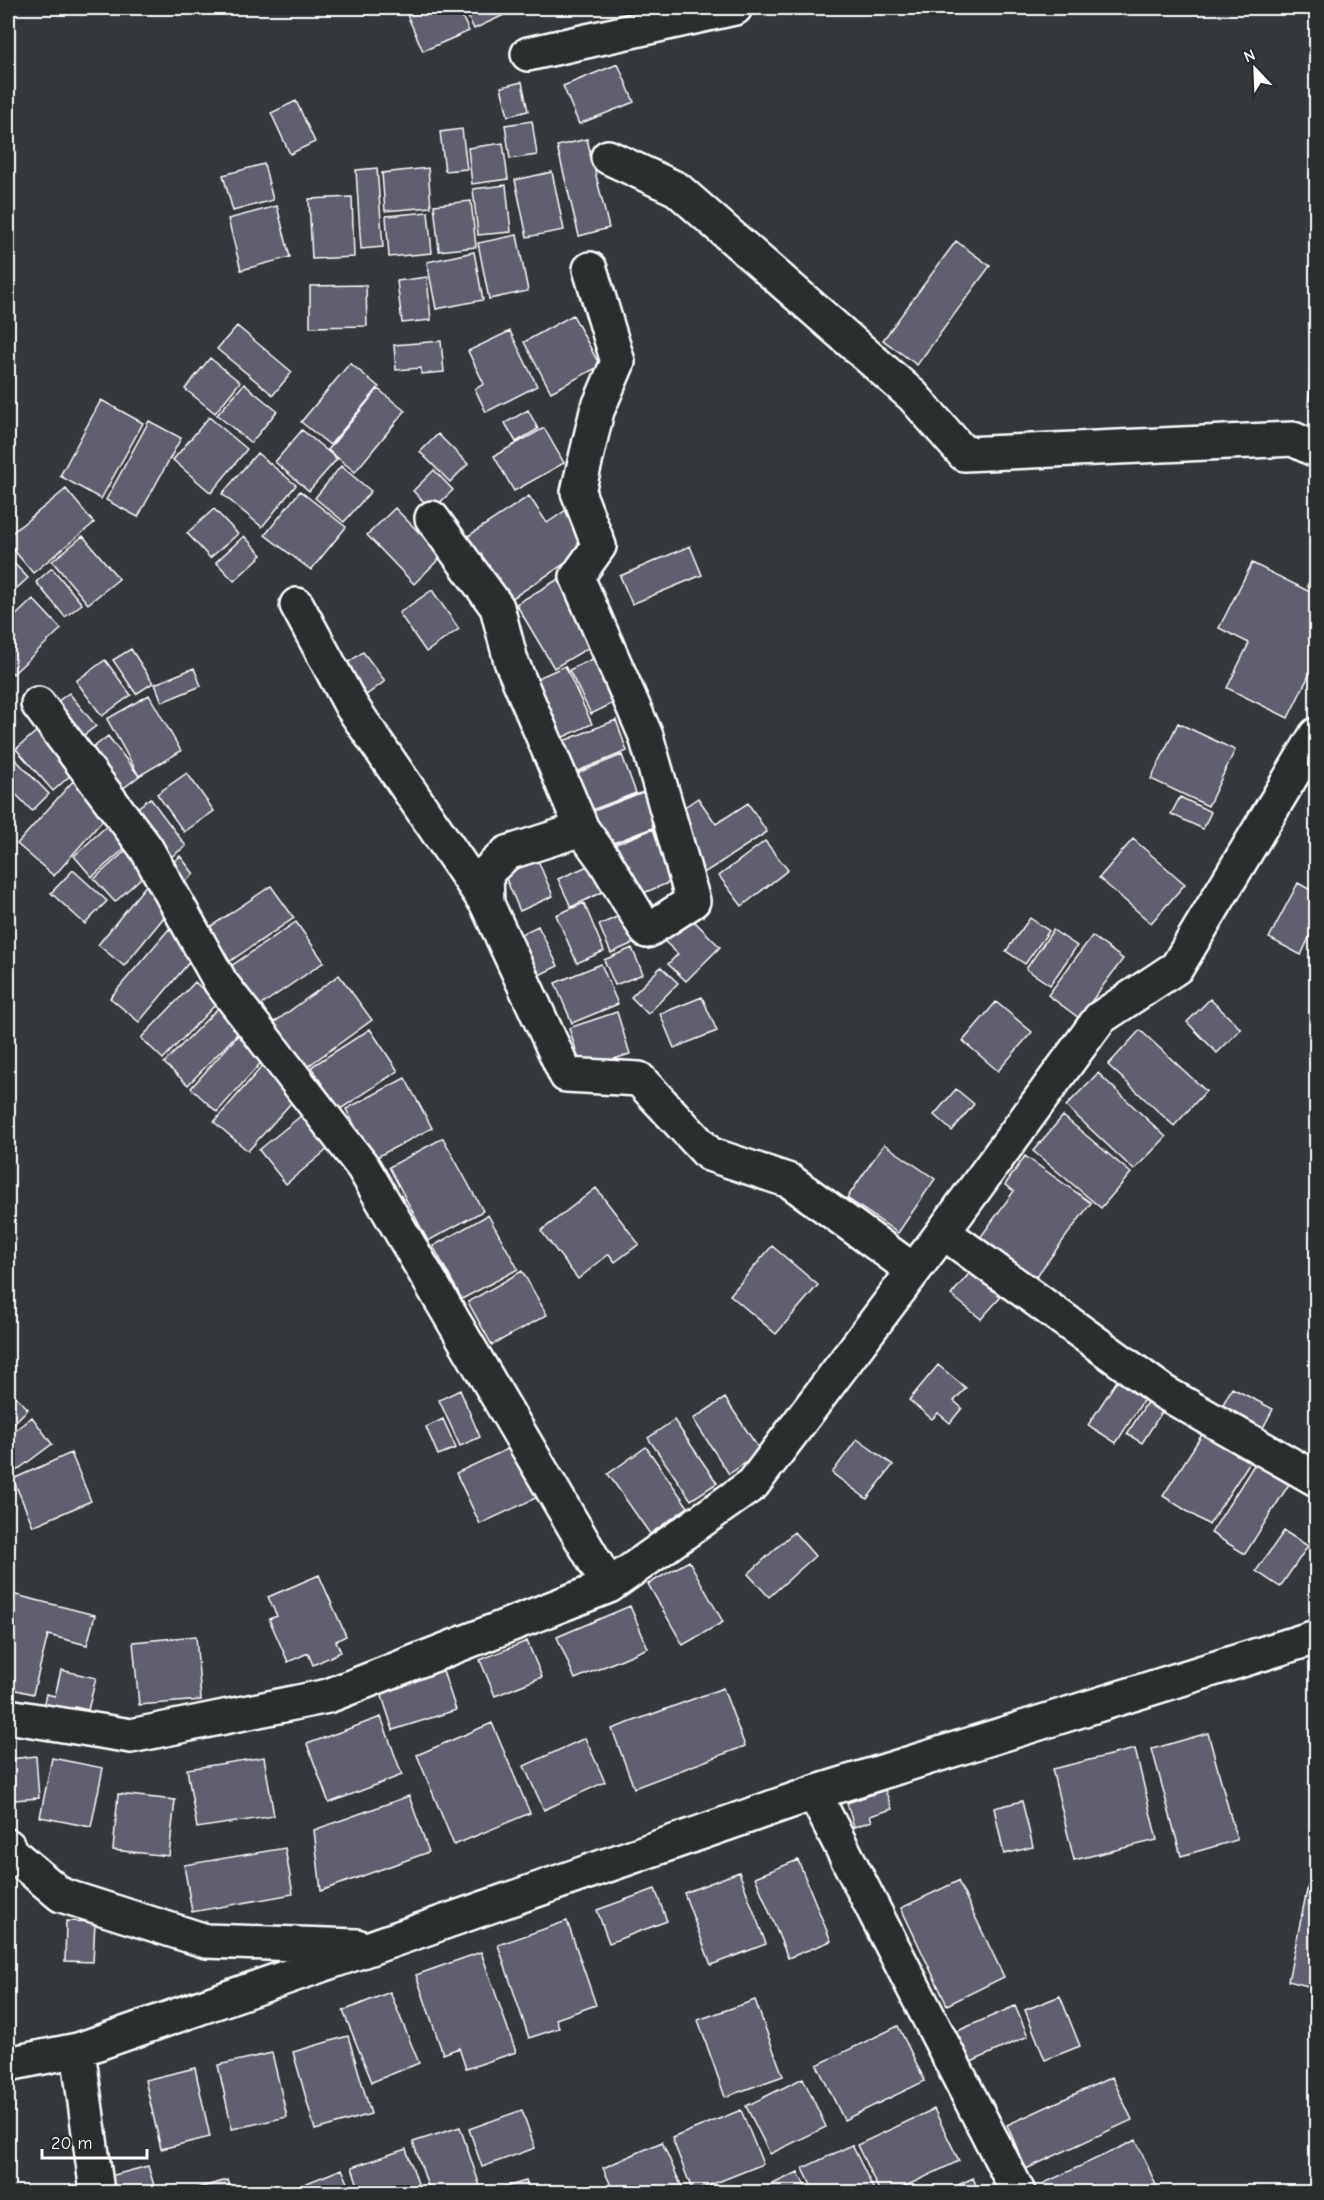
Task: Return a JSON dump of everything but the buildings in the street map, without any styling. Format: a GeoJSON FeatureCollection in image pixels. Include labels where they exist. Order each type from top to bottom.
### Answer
{"type":"FeatureCollection","features":[{"type":"Feature","properties":{"kind":"street"},"geometry":{"type":"LineString","coordinates":[[528,54],[735,8]]}},
{"type":"Feature","properties":{"kind":"street"},"geometry":{"type":"LineString","coordinates":[[608,157],[678,189],[913,396],[964,454],[1293,439],[1317,450]]}},
{"type":"Feature","properties":{"kind":"street"},"geometry":{"type":"LineString","coordinates":[[432,518],[497,607],[511,662],[582,829],[605,861],[647,931],[693,901],[646,736],[577,577],[599,546],[578,492],[597,411],[618,362],[590,269]]}},
{"type":"Feature","properties":{"kind":"street"},"geometry":{"type":"LineString","coordinates":[[297,605],[352,707],[487,904],[566,1075],[639,1079],[709,1154],[790,1182],[913,1270]]}},
{"type":"Feature","properties":{"kind":"street"},"geometry":{"type":"LineString","coordinates":[[38,704],[146,848],[221,983],[363,1167],[609,1586]]}},
{"type":"Feature","properties":{"kind":"street"},"geometry":{"type":"LineString","coordinates":[[8,1716],[131,1736],[328,1696],[609,1586],[753,1484],[943,1232],[1100,1018],[1177,967],[1317,735]]}},
{"type":"Feature","properties":{"kind":"street"},"geometry":{"type":"LineString","coordinates":[[487,904],[486,873],[507,853],[582,829]]}},
{"type":"Feature","properties":{"kind":"street"},"geometry":{"type":"LineString","coordinates":[[943,1232],[1165,1393],[1317,1479]]}},
{"type":"Feature","properties":{"kind":"street"},"geometry":{"type":"LineString","coordinates":[[8,2064],[78,2050],[814,1792],[1317,1637]]}},
{"type":"Feature","properties":{"kind":"street"},"geometry":{"type":"LineString","coordinates":[[814,1792],[1018,2193]]}},
{"type":"Feature","properties":{"kind":"street"},"geometry":{"type":"LineString","coordinates":[[8,1846],[9,1851],[61,1895],[206,1941],[375,1947]]}},
{"type":"Feature","properties":{"kind":"street"},"geometry":{"type":"LineString","coordinates":[[78,2050],[97,2193]]}}]}
